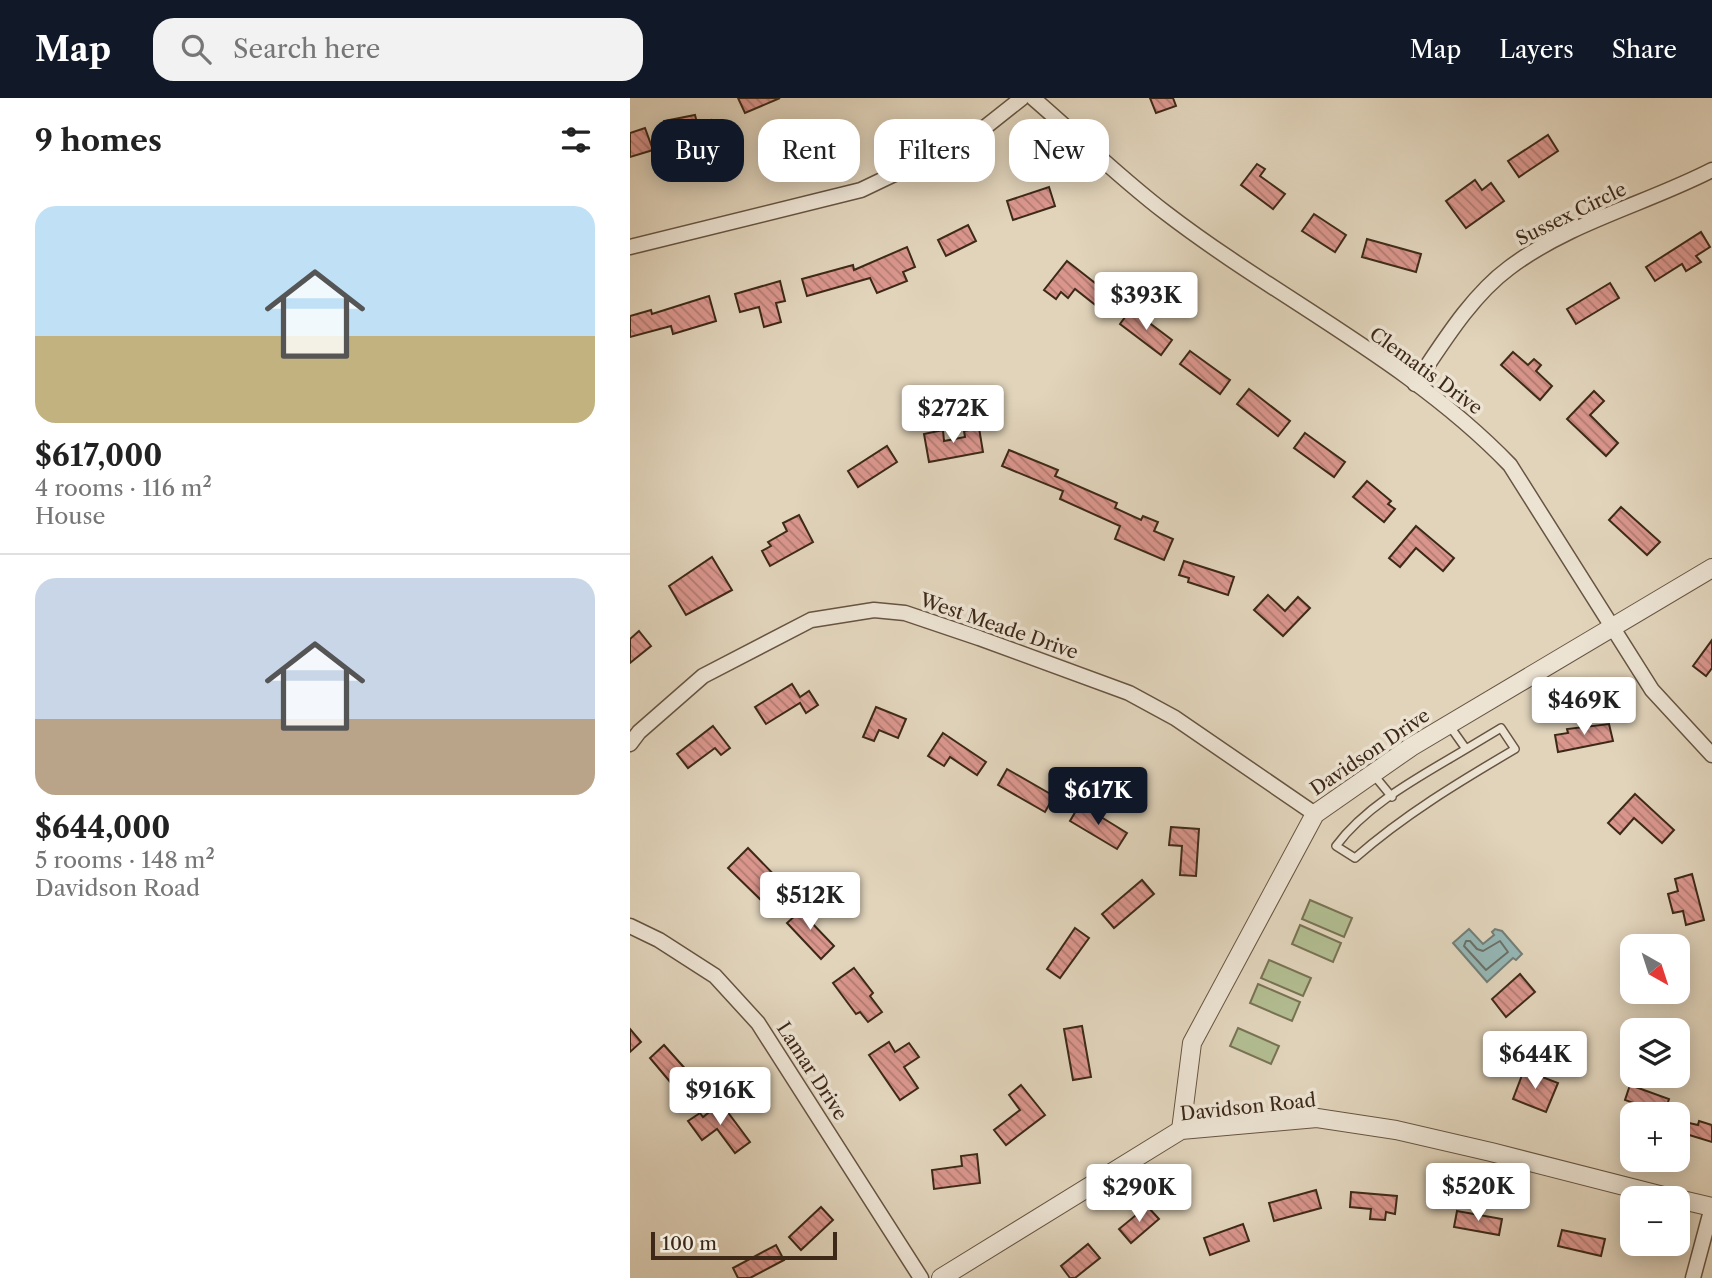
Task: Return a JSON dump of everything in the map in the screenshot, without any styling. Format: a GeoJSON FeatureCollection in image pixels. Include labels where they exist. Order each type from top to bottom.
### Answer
{"type":"FeatureCollection","features":[{"type":"Feature","properties":{"kind":"street"},"geometry":{"type":"LineString","coordinates":[[630,247],[861,190],[974,136],[1021,98]]}},
{"type":"Feature","properties":{"kind":"street","name":"Clematis Drive"},"geometry":{"type":"LineString","coordinates":[[1033,98],[1166,213],[1415,384],[1485,439],[1510,465],[1652,690],[1712,755]]}},
{"type":"Feature","properties":{"kind":"street","name":"Sussex Circle"},"geometry":{"type":"LineString","coordinates":[[1415,384],[1463,314],[1508,268],[1552,241],[1712,170]]}},
{"type":"Feature","properties":{"kind":"street","name":"Davidson Drive"},"geometry":{"type":"LineString","coordinates":[[1181,1130],[1192,1043],[1315,814],[1449,724],[1712,568]]}},
{"type":"Feature","properties":{"kind":"street","name":"West Meade Drive"},"geometry":{"type":"LineString","coordinates":[[630,744],[639,732],[703,676],[786,631],[811,620],[856,612],[874,610],[905,613],[1129,693],[1175,718],[1315,814]]}},
{"type":"Feature","properties":{"kind":"street","name":"Lamar Drive"},"geometry":{"type":"LineString","coordinates":[[630,926],[659,940],[715,976],[758,1023],[921,1278]]}},
{"type":"Feature","properties":{"kind":"street","name":"Davidson Road"},"geometry":{"type":"LineString","coordinates":[[941,1278],[1181,1130],[1317,1118],[1408,1133],[1624,1186]]}},
{"type":"Feature","properties":{"kind":"street","name":"Davidson Road"},"geometry":{"type":"LineString","coordinates":[[1690,1202],[1712,1207]]}},
{"type":"Feature","properties":{"kind":"street"},"geometry":{"type":"LineString","coordinates":[[1693,1278],[1712,1207]]}},
{"type":"Feature","properties":{"kind":"lane"},"geometry":{"type":"LineString","coordinates":[[1449,724],[1466,750]]}},
{"type":"Feature","properties":{"kind":"lane"},"geometry":{"type":"LineString","coordinates":[[1501,729],[1515,749],[1411,814],[1355,858],[1336,846],[1345,834],[1392,797],[1466,750],[1501,729]]}},
{"type":"Feature","properties":{"kind":"lane"},"geometry":{"type":"LineString","coordinates":[[1373,773],[1392,797]]}},
{"type":"Feature","properties":{"kind":"green space"},"geometry":{"type":"Polygon","coordinates":[[[1310,900],[1352,918],[1344,937],[1302,919],[1310,900]]]}},
{"type":"Feature","properties":{"kind":"green space"},"geometry":{"type":"Polygon","coordinates":[[[1300,925],[1341,943],[1333,962],[1292,944],[1300,925]]]}},
{"type":"Feature","properties":{"kind":"green space"},"geometry":{"type":"Polygon","coordinates":[[[1269,960],[1311,978],[1303,996],[1261,978],[1269,960]]]}},
{"type":"Feature","properties":{"kind":"green space"},"geometry":{"type":"Polygon","coordinates":[[[1258,984],[1300,1002],[1292,1021],[1250,1003],[1258,984]]]}},
{"type":"Feature","properties":{"kind":"green space"},"geometry":{"type":"Polygon","coordinates":[[[1238,1028],[1279,1046],[1271,1064],[1230,1046],[1238,1028]]]}},
{"type":"Feature","properties":{"kind":"water"},"geometry":{"type":"Polygon","coordinates":[[[1469,929],[1483,944],[1494,935],[1492,932],[1495,929],[1502,931],[1522,954],[1516,960],[1513,958],[1487,982],[1453,943],[1469,929]]]}},
{"type":"Feature","properties":{"kind":"building"},"geometry":{"type":"Polygon","coordinates":[[[738,98],[780,98],[745,113],[738,98]]]}},
{"type":"Feature","properties":{"kind":"building"},"geometry":{"type":"Polygon","coordinates":[[[1150,98],[1173,98],[1176,106],[1156,113],[1150,98]]]}},
{"type":"Feature","properties":{"kind":"building"},"geometry":{"type":"Polygon","coordinates":[[[695,115],[696,119],[674,119],[695,115]]]}},
{"type":"Feature","properties":{"kind":"building"},"geometry":{"type":"Polygon","coordinates":[[[645,128],[651,151],[630,157],[630,133],[645,128]]]}},
{"type":"Feature","properties":{"kind":"building"},"geometry":{"type":"Polygon","coordinates":[[[1548,135],[1558,151],[1519,177],[1508,161],[1548,135]]]}},
{"type":"Feature","properties":{"kind":"building"},"geometry":{"type":"Polygon","coordinates":[[[1257,164],[1265,169],[1260,176],[1285,194],[1273,209],[1241,185],[1257,164]]]}},
{"type":"Feature","properties":{"kind":"building"},"geometry":{"type":"Polygon","coordinates":[[[1475,180],[1482,190],[1491,183],[1504,201],[1466,228],[1446,201],[1475,180]]]}},
{"type":"Feature","properties":{"kind":"building"},"geometry":{"type":"Polygon","coordinates":[[[1049,187],[1055,206],[1013,220],[1007,201],[1049,187]]]}},
{"type":"Feature","properties":{"kind":"building"},"geometry":{"type":"Polygon","coordinates":[[[1314,214],[1346,235],[1335,252],[1302,231],[1314,214]]]}},
{"type":"Feature","properties":{"kind":"building"},"geometry":{"type":"Polygon","coordinates":[[[968,225],[976,241],[946,256],[938,240],[968,225]]]}},
{"type":"Feature","properties":{"kind":"building"},"geometry":{"type":"Polygon","coordinates":[[[1701,232],[1710,247],[1696,256],[1701,262],[1686,271],[1682,264],[1655,281],[1646,267],[1701,232]]]}},
{"type":"Feature","properties":{"kind":"building"},"geometry":{"type":"Polygon","coordinates":[[[1367,239],[1421,254],[1416,272],[1362,257],[1367,239]]]}},
{"type":"Feature","properties":{"kind":"building"},"geometry":{"type":"Polygon","coordinates":[[[907,247],[915,267],[903,272],[907,281],[877,293],[870,278],[807,296],[802,279],[853,265],[854,270],[907,247]]]}},
{"type":"Feature","properties":{"kind":"building"},"geometry":{"type":"Polygon","coordinates":[[[1067,261],[1109,294],[1098,307],[1075,289],[1068,298],[1061,292],[1056,299],[1044,290],[1067,261]]]}},
{"type":"Feature","properties":{"kind":"building"},"geometry":{"type":"Polygon","coordinates":[[[780,281],[785,301],[776,303],[781,322],[764,327],[759,307],[740,312],[735,294],[780,281]]]}},
{"type":"Feature","properties":{"kind":"building"},"geometry":{"type":"Polygon","coordinates":[[[1610,283],[1619,298],[1576,324],[1567,309],[1610,283]]]}},
{"type":"Feature","properties":{"kind":"building"},"geometry":{"type":"Polygon","coordinates":[[[709,296],[716,321],[673,334],[671,326],[630,337],[630,316],[651,310],[652,314],[709,296]]]}},
{"type":"Feature","properties":{"kind":"building"},"geometry":{"type":"Polygon","coordinates":[[[1131,309],[1172,340],[1161,355],[1120,324],[1131,309]]]}},
{"type":"Feature","properties":{"kind":"building"},"geometry":{"type":"Polygon","coordinates":[[[1190,351],[1230,380],[1220,394],[1180,364],[1190,351]]]}},
{"type":"Feature","properties":{"kind":"building"},"geometry":{"type":"Polygon","coordinates":[[[1513,352],[1528,365],[1534,359],[1541,365],[1536,371],[1552,386],[1540,400],[1501,365],[1513,352]]]}},
{"type":"Feature","properties":{"kind":"building"},"geometry":{"type":"Polygon","coordinates":[[[1249,389],[1290,421],[1278,436],[1237,404],[1249,389]]]}},
{"type":"Feature","properties":{"kind":"building"},"geometry":{"type":"Polygon","coordinates":[[[1594,391],[1604,401],[1590,415],[1618,443],[1606,456],[1567,419],[1594,391]]]}},
{"type":"Feature","properties":{"kind":"building"},"geometry":{"type":"Polygon","coordinates":[[[979,428],[983,452],[929,462],[924,434],[943,430],[944,441],[965,437],[964,431],[979,428]]]}},
{"type":"Feature","properties":{"kind":"building"},"geometry":{"type":"Polygon","coordinates":[[[1305,433],[1345,462],[1334,477],[1294,448],[1305,433]]]}},
{"type":"Feature","properties":{"kind":"building"},"geometry":{"type":"Polygon","coordinates":[[[887,446],[897,462],[858,487],[848,471],[887,446]]]}},
{"type":"Feature","properties":{"kind":"building"},"geometry":{"type":"Polygon","coordinates":[[[1009,450],[1058,470],[1055,476],[1117,503],[1115,508],[1141,520],[1143,516],[1158,522],[1154,531],[1173,539],[1164,560],[1115,539],[1120,526],[1060,499],[1063,491],[1002,466],[1009,450]]]}},
{"type":"Feature","properties":{"kind":"building"},"geometry":{"type":"Polygon","coordinates":[[[1367,481],[1391,501],[1388,504],[1395,509],[1384,522],[1353,497],[1367,481]]]}},
{"type":"Feature","properties":{"kind":"building"},"geometry":{"type":"Polygon","coordinates":[[[1621,507],[1660,542],[1647,555],[1609,520],[1621,507]]]}},
{"type":"Feature","properties":{"kind":"building"},"geometry":{"type":"Polygon","coordinates":[[[799,515],[813,542],[770,566],[762,551],[771,546],[768,542],[787,531],[783,523],[799,515]]]}},
{"type":"Feature","properties":{"kind":"building"},"geometry":{"type":"Polygon","coordinates":[[[1416,526],[1454,558],[1443,571],[1416,548],[1400,567],[1389,558],[1416,526]]]}},
{"type":"Feature","properties":{"kind":"building"},"geometry":{"type":"Polygon","coordinates":[[[712,557],[732,590],[686,615],[669,586],[712,557]]]}},
{"type":"Feature","properties":{"kind":"building"},"geometry":{"type":"Polygon","coordinates":[[[1184,561],[1234,577],[1228,595],[1188,582],[1189,578],[1179,575],[1184,561]]]}},
{"type":"Feature","properties":{"kind":"building"},"geometry":{"type":"Polygon","coordinates":[[[1268,595],[1285,611],[1298,597],[1310,608],[1283,636],[1254,610],[1268,595]]]}},
{"type":"Feature","properties":{"kind":"building"},"geometry":{"type":"Polygon","coordinates":[[[639,631],[651,646],[630,663],[630,639],[639,631]]]}},
{"type":"Feature","properties":{"kind":"building"},"geometry":{"type":"Polygon","coordinates":[[[1712,640],[1712,668],[1706,676],[1693,666],[1712,640]]]}},
{"type":"Feature","properties":{"kind":"building"},"geometry":{"type":"Polygon","coordinates":[[[792,684],[800,697],[809,691],[818,705],[806,713],[800,703],[766,724],[755,707],[792,684]]]}},
{"type":"Feature","properties":{"kind":"building"},"geometry":{"type":"Polygon","coordinates":[[[876,707],[906,719],[898,738],[879,730],[874,741],[863,737],[876,707]]]}},
{"type":"Feature","properties":{"kind":"building"},"geometry":{"type":"Polygon","coordinates":[[[1609,724],[1613,741],[1558,752],[1555,735],[1568,733],[1567,729],[1609,724]]]}},
{"type":"Feature","properties":{"kind":"building"},"geometry":{"type":"Polygon","coordinates":[[[713,726],[730,748],[721,755],[715,748],[688,768],[677,754],[713,726]]]}},
{"type":"Feature","properties":{"kind":"building"},"geometry":{"type":"Polygon","coordinates":[[[943,733],[986,762],[977,775],[950,757],[944,766],[928,756],[943,733]]]}},
{"type":"Feature","properties":{"kind":"building"},"geometry":{"type":"Polygon","coordinates":[[[1007,769],[1054,796],[1045,812],[998,785],[1007,769]]]}},
{"type":"Feature","properties":{"kind":"building"},"geometry":{"type":"Polygon","coordinates":[[[1635,794],[1674,830],[1662,843],[1634,818],[1620,834],[1608,823],[1635,794]]]}},
{"type":"Feature","properties":{"kind":"building"},"geometry":{"type":"Polygon","coordinates":[[[1080,804],[1127,833],[1117,849],[1070,821],[1080,804]]]}},
{"type":"Feature","properties":{"kind":"building"},"geometry":{"type":"Polygon","coordinates":[[[1171,827],[1199,829],[1196,876],[1180,875],[1182,846],[1169,845],[1171,827]]]}},
{"type":"Feature","properties":{"kind":"building"},"geometry":{"type":"Polygon","coordinates":[[[748,848],[782,883],[763,902],[728,868],[748,848]]]}},
{"type":"Feature","properties":{"kind":"building"},"geometry":{"type":"Polygon","coordinates":[[[1692,874],[1704,920],[1686,925],[1683,911],[1673,913],[1668,894],[1678,891],[1675,879],[1692,874]]]}},
{"type":"Feature","properties":{"kind":"building"},"geometry":{"type":"Polygon","coordinates":[[[1142,880],[1154,894],[1114,928],[1102,914],[1142,880]]]}},
{"type":"Feature","properties":{"kind":"building"},"geometry":{"type":"Polygon","coordinates":[[[808,904],[817,913],[809,920],[834,946],[821,959],[787,923],[808,904]]]}},
{"type":"Feature","properties":{"kind":"building"},"geometry":{"type":"Polygon","coordinates":[[[1075,928],[1089,938],[1060,978],[1047,969],[1075,928]]]}},
{"type":"Feature","properties":{"kind":"building"},"geometry":{"type":"Polygon","coordinates":[[[854,968],[873,993],[870,996],[882,1012],[868,1022],[860,1012],[856,1014],[833,983],[854,968]]]}},
{"type":"Feature","properties":{"kind":"building"},"geometry":{"type":"Polygon","coordinates":[[[1520,974],[1535,992],[1506,1017],[1492,999],[1520,974]]]}},
{"type":"Feature","properties":{"kind":"building"},"geometry":{"type":"Polygon","coordinates":[[[1082,1026],[1091,1077],[1073,1080],[1064,1029],[1082,1026]]]}},
{"type":"Feature","properties":{"kind":"building"},"geometry":{"type":"Polygon","coordinates":[[[630,1029],[641,1042],[630,1052],[630,1029]]]}},
{"type":"Feature","properties":{"kind":"building"},"geometry":{"type":"Polygon","coordinates":[[[889,1042],[895,1052],[909,1043],[919,1057],[904,1067],[918,1088],[900,1100],[869,1055],[889,1042]]]}},
{"type":"Feature","properties":{"kind":"building"},"geometry":{"type":"Polygon","coordinates":[[[664,1045],[697,1082],[682,1096],[650,1058],[664,1045]]]}},
{"type":"Feature","properties":{"kind":"building"},"geometry":{"type":"Polygon","coordinates":[[[1524,1070],[1558,1083],[1546,1112],[1513,1099],[1524,1070]]]}},
{"type":"Feature","properties":{"kind":"building"},"geometry":{"type":"Polygon","coordinates":[[[1021,1085],[1045,1115],[1006,1145],[994,1130],[1020,1110],[1009,1095],[1021,1085]]]}},
{"type":"Feature","properties":{"kind":"building"},"geometry":{"type":"Polygon","coordinates":[[[1629,1088],[1638,1088],[1669,1099],[1668,1102],[1625,1100],[1629,1088]]]}},
{"type":"Feature","properties":{"kind":"building"},"geometry":{"type":"Polygon","coordinates":[[[721,1103],[750,1142],[735,1153],[717,1129],[702,1140],[688,1121],[700,1113],[703,1117],[721,1103]]]}},
{"type":"Feature","properties":{"kind":"building"},"geometry":{"type":"Polygon","coordinates":[[[1699,1121],[1712,1125],[1712,1142],[1690,1135],[1690,1123],[1698,1125],[1699,1121]]]}},
{"type":"Feature","properties":{"kind":"building"},"geometry":{"type":"Polygon","coordinates":[[[977,1154],[980,1183],[934,1189],[932,1170],[962,1166],[961,1156],[977,1154]]]}},
{"type":"Feature","properties":{"kind":"building"},"geometry":{"type":"Polygon","coordinates":[[[1316,1190],[1321,1208],[1274,1221],[1269,1203],[1316,1190]]]}},
{"type":"Feature","properties":{"kind":"building"},"geometry":{"type":"Polygon","coordinates":[[[1351,1192],[1397,1196],[1395,1214],[1386,1212],[1385,1220],[1370,1219],[1371,1209],[1350,1207],[1351,1192]]]}},
{"type":"Feature","properties":{"kind":"building"},"geometry":{"type":"Polygon","coordinates":[[[1147,1206],[1159,1219],[1131,1243],[1119,1229],[1147,1206]]]}},
{"type":"Feature","properties":{"kind":"building"},"geometry":{"type":"Polygon","coordinates":[[[821,1207],[833,1220],[801,1250],[789,1237],[821,1207]]]}},
{"type":"Feature","properties":{"kind":"building"},"geometry":{"type":"Polygon","coordinates":[[[1457,1211],[1502,1219],[1499,1235],[1454,1227],[1457,1211]]]}},
{"type":"Feature","properties":{"kind":"building"},"geometry":{"type":"Polygon","coordinates":[[[1243,1224],[1249,1241],[1210,1255],[1204,1238],[1243,1224]]]}},
{"type":"Feature","properties":{"kind":"building"},"geometry":{"type":"Polygon","coordinates":[[[1562,1230],[1605,1239],[1601,1256],[1558,1246],[1562,1230]]]}},
{"type":"Feature","properties":{"kind":"building"},"geometry":{"type":"Polygon","coordinates":[[[1088,1244],[1100,1258],[1075,1278],[1070,1278],[1061,1266],[1088,1244]]]}},
{"type":"Feature","properties":{"kind":"building"},"geometry":{"type":"Polygon","coordinates":[[[776,1245],[784,1260],[750,1278],[738,1278],[733,1268],[776,1245]]]}}]}
